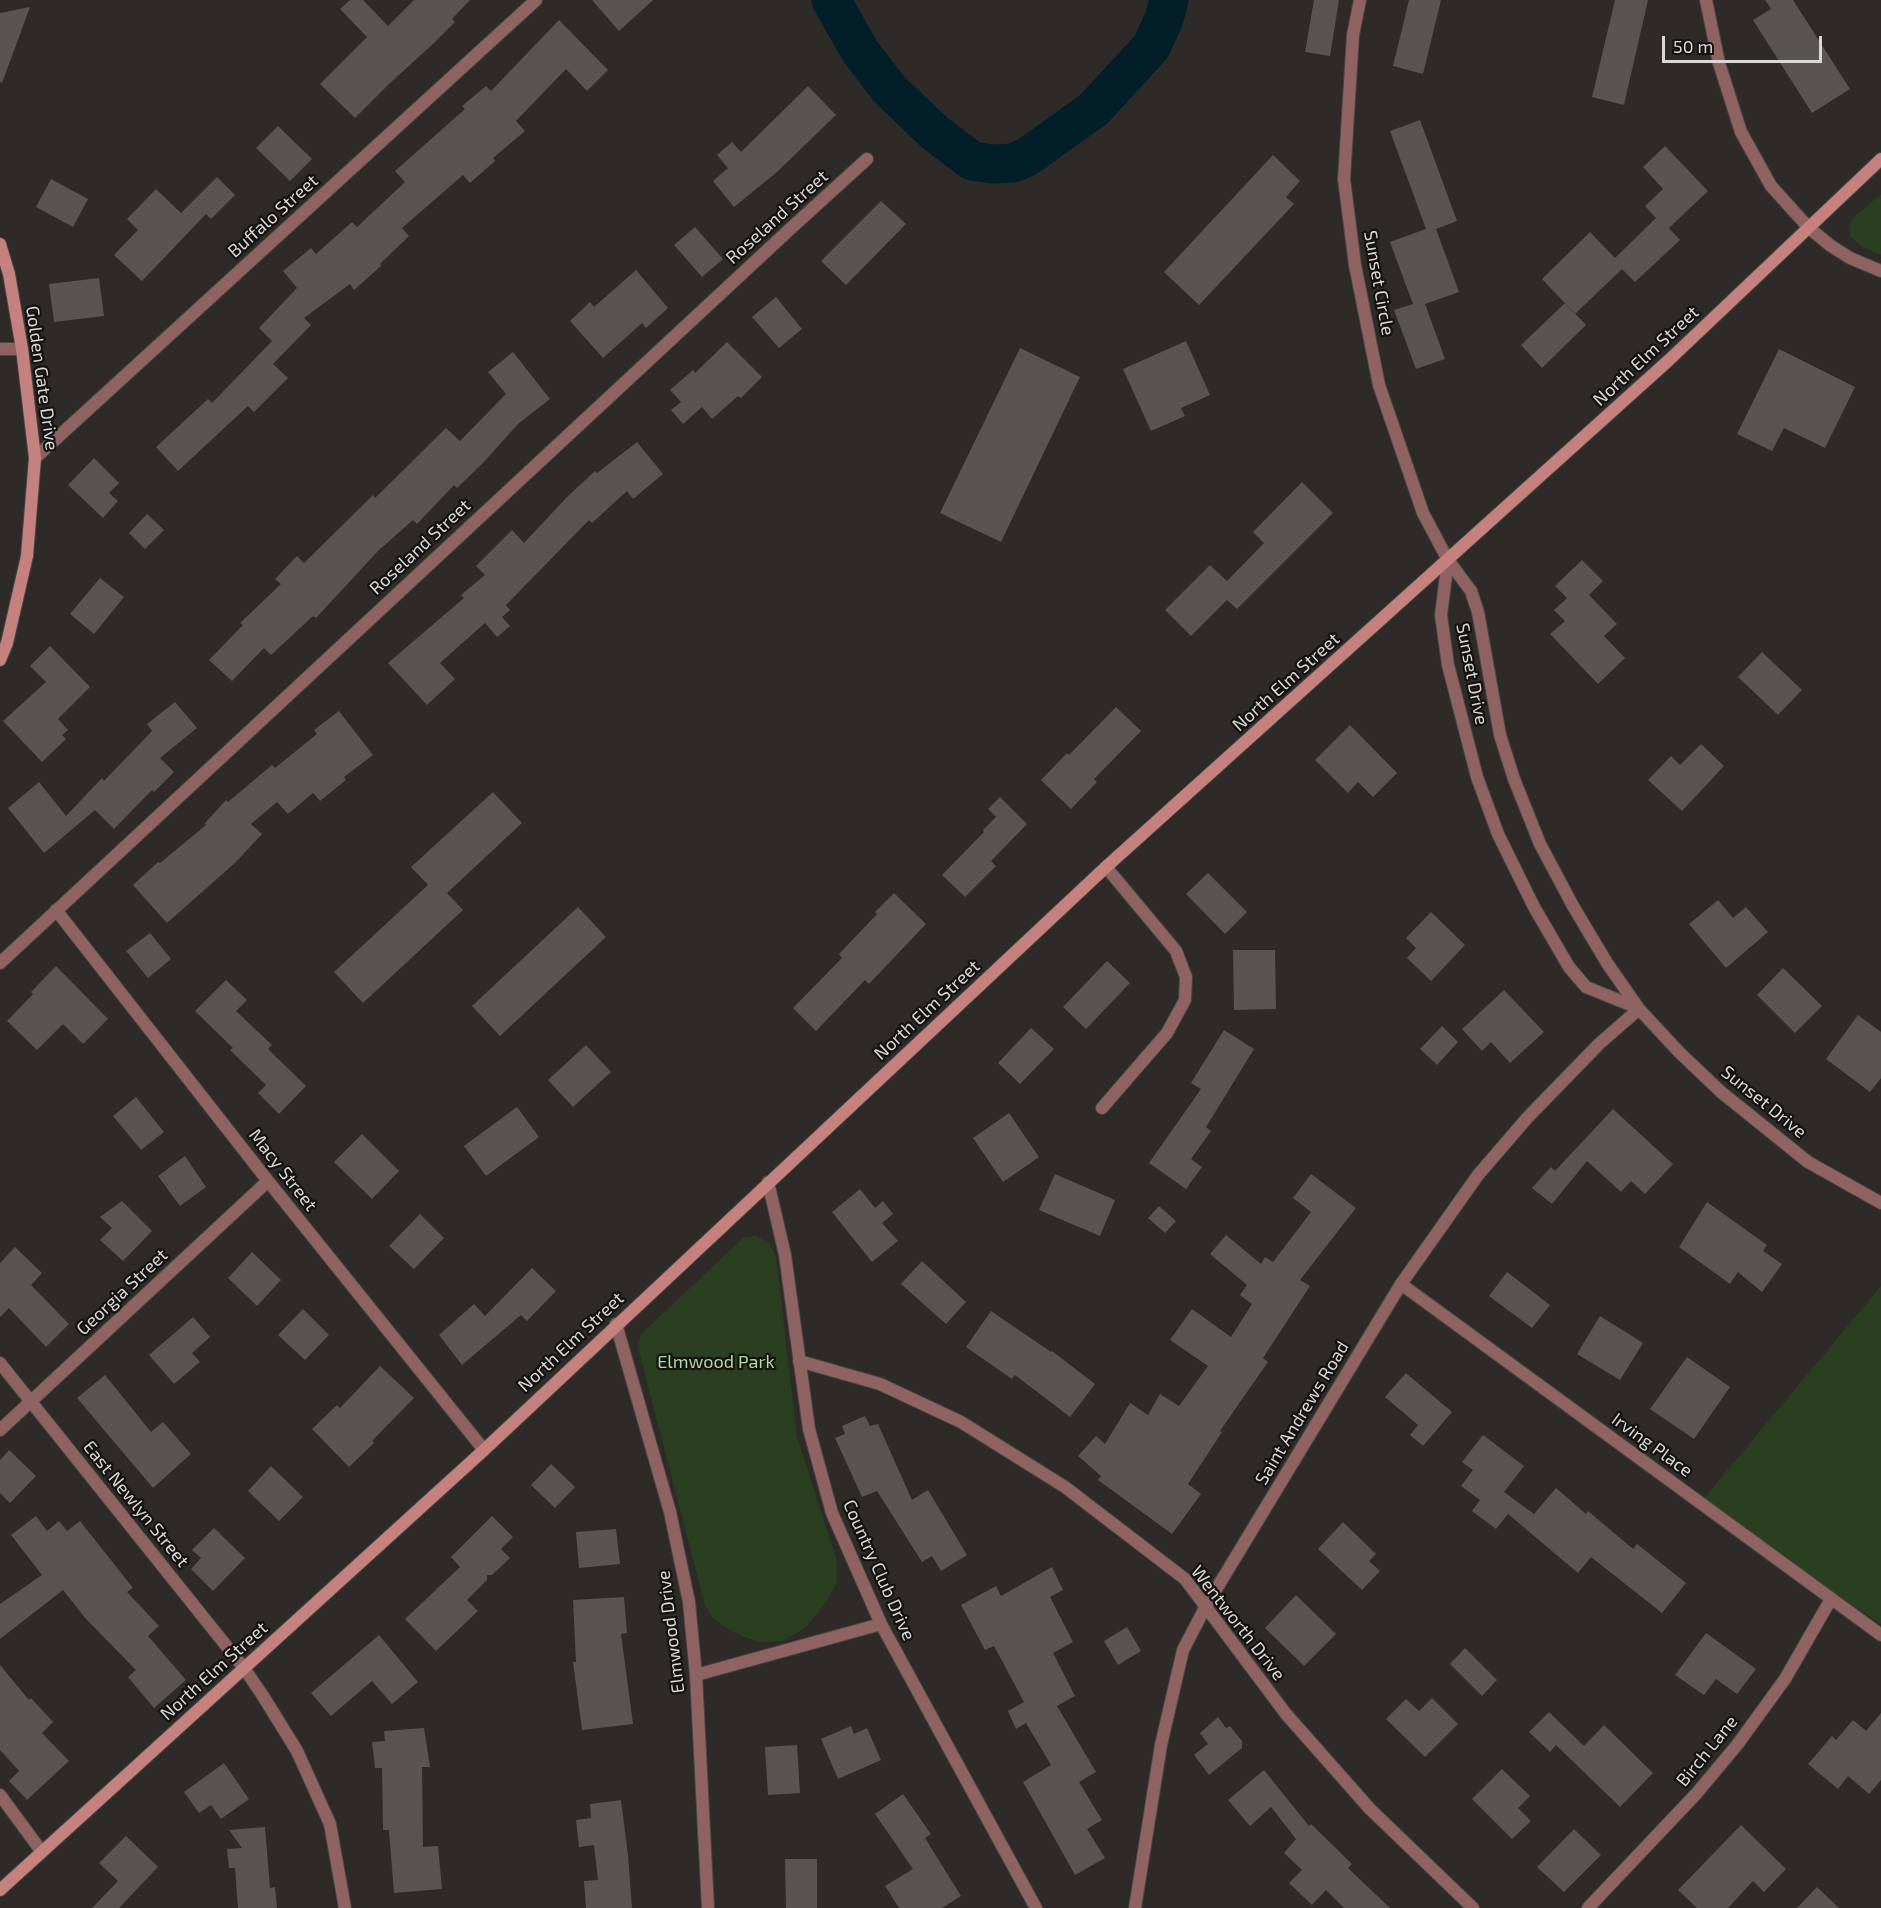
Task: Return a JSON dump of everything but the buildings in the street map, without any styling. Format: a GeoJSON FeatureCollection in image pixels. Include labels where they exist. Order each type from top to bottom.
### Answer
{"type":"FeatureCollection","features":[{"type":"Feature","properties":{"kind":"main road","name":"North Elm Street"},"geometry":{"type":"LineString","coordinates":[[0,1890],[484,1450],[1106,867],[1669,360],[1881,159]]}},
{"type":"Feature","properties":{"kind":"main road","name":"Golden Gate Drive"},"geometry":{"type":"LineString","coordinates":[[0,244],[9,274],[22,349],[36,458],[27,556],[7,643],[0,660]]}},
{"type":"Feature","properties":{"kind":"street","name":"Buffalo Street"},"geometry":{"type":"LineString","coordinates":[[36,458],[536,0]]}},
{"type":"Feature","properties":{"kind":"street","name":"Sunset Circle"},"geometry":{"type":"LineString","coordinates":[[1360,0],[1353,35],[1344,179],[1355,265],[1379,385],[1423,513],[1448,560]]}},
{"type":"Feature","properties":{"kind":"street"},"geometry":{"type":"LineString","coordinates":[[1706,0],[1719,63],[1741,132],[1772,186],[1809,228],[1850,258],[1881,271]]}},
{"type":"Feature","properties":{"kind":"street","name":"Roseland Street"},"geometry":{"type":"LineString","coordinates":[[0,963],[867,159]]}},
{"type":"Feature","properties":{"kind":"street"},"geometry":{"type":"LineString","coordinates":[[0,349],[22,349]]}},
{"type":"Feature","properties":{"kind":"street","name":"Sunset Drive"},"geometry":{"type":"LineString","coordinates":[[1448,560],[1441,615],[1448,665],[1477,777],[1498,834],[1534,907],[1575,974],[1586,987],[1639,1009]]}},
{"type":"Feature","properties":{"kind":"street","name":"Sunset Drive"},"geometry":{"type":"LineString","coordinates":[[1448,560],[1471,591],[1475,602],[1500,735],[1514,779],[1540,844],[1607,963],[1639,1009],[1721,1092],[1808,1162],[1881,1203]]}},
{"type":"Feature","properties":{"kind":"street"},"geometry":{"type":"LineString","coordinates":[[1102,1108],[1167,1033],[1185,1000],[1186,977],[1176,951],[1106,867]]}},
{"type":"Feature","properties":{"kind":"street","name":"Macy Street"},"geometry":{"type":"LineString","coordinates":[[56,910],[484,1450]]}},
{"type":"Feature","properties":{"kind":"street","name":"Saint Andrews Road"},"geometry":{"type":"LineString","coordinates":[[1135,1908],[1161,1744],[1183,1650],[1206,1606],[1401,1284],[1478,1174],[1575,1068],[1639,1009]]}},
{"type":"Feature","properties":{"kind":"street","name":"Georgia Street"},"geometry":{"type":"LineString","coordinates":[[0,1430],[268,1180]]}},
{"type":"Feature","properties":{"kind":"street","name":"Country Club Drive"},"geometry":{"type":"LineString","coordinates":[[768,1182],[786,1256],[809,1429],[832,1513],[881,1624],[1036,1908]]}},
{"type":"Feature","properties":{"kind":"street","name":"Irving Place"},"geometry":{"type":"LineString","coordinates":[[1401,1284],[1881,1635]]}},
{"type":"Feature","properties":{"kind":"street","name":"Elmwood Drive"},"geometry":{"type":"LineString","coordinates":[[616,1324],[670,1512],[689,1602],[696,1675],[708,1908]]}},
{"type":"Feature","properties":{"kind":"street","name":"Wentworth Drive"},"geometry":{"type":"LineString","coordinates":[[799,1361],[880,1384],[961,1422],[1065,1487],[1185,1579],[1301,1732],[1370,1809],[1473,1908]]}},
{"type":"Feature","properties":{"kind":"street","name":"East Newlyn Street"},"geometry":{"type":"LineString","coordinates":[[0,1363],[244,1668],[297,1751],[330,1824],[345,1908]]}},
{"type":"Feature","properties":{"kind":"street","name":"Birch Lane"},"geometry":{"type":"LineString","coordinates":[[1588,1908],[1696,1794],[1737,1745],[1785,1679],[1831,1599]]}},
{"type":"Feature","properties":{"kind":"street"},"geometry":{"type":"LineString","coordinates":[[696,1675],[881,1624]]}},
{"type":"Feature","properties":{"kind":"street"},"geometry":{"type":"LineString","coordinates":[[0,1795],[42,1852]]}},
{"type":"Feature","properties":{"kind":"green space"},"geometry":{"type":"Polygon","coordinates":[[[1881,194],[1881,255],[1861,246],[1850,236],[1849,226],[1853,218],[1881,194]]]}},
{"type":"Feature","properties":{"kind":"green space","name":"Elmwood Park"},"geometry":{"type":"Polygon","coordinates":[[[756,1236],[769,1243],[776,1256],[797,1437],[837,1561],[837,1583],[821,1609],[805,1628],[783,1641],[760,1642],[723,1626],[713,1618],[705,1606],[638,1347],[641,1334],[743,1238],[756,1236]]]}},
{"type":"Feature","properties":{"kind":"green space"},"geometry":{"type":"Polygon","coordinates":[[[1881,1286],[1881,1624],[1700,1503],[1881,1286]]]}},
{"type":"Feature","properties":{"kind":"waterway"},"geometry":{"type":"LineString","coordinates":[[831,0],[860,51],[889,89],[934,132],[972,161],[993,164],[1013,163],[1027,157],[1094,109],[1151,47],[1164,19],[1169,0]]}}]}
